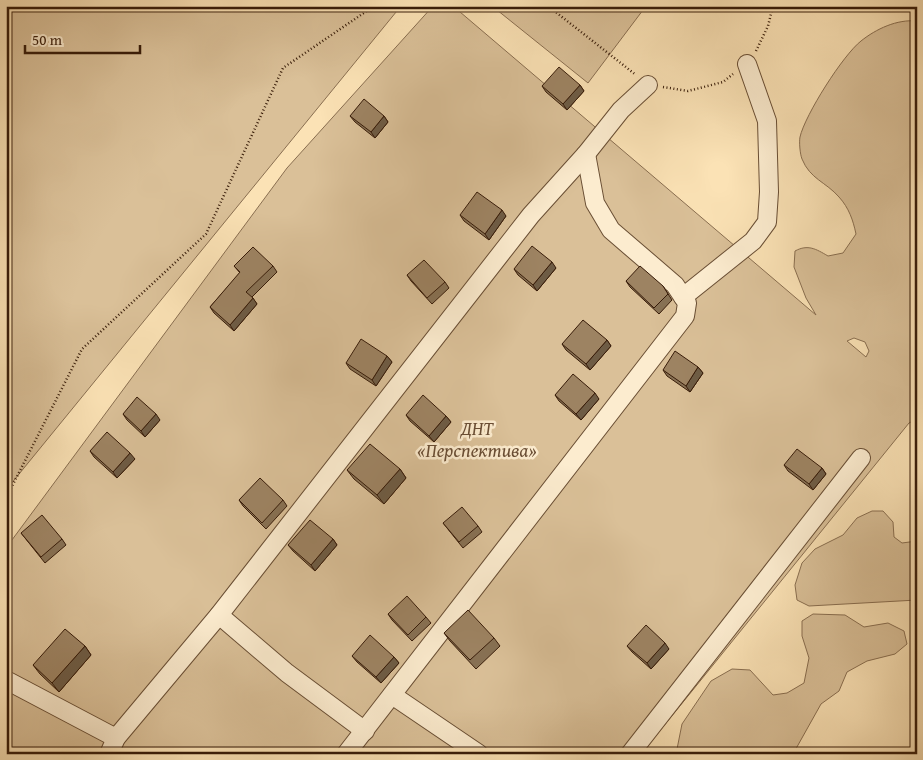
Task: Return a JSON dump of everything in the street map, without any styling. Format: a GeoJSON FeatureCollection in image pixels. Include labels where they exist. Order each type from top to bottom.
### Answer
{"type":"FeatureCollection","features":[{"type":"Feature","properties":{"kind":"street"},"geometry":{"type":"LineString","coordinates":[[683,297],[753,241],[767,222],[769,192],[767,121],[746,64]]}},
{"type":"Feature","properties":{"kind":"street"},"geometry":{"type":"LineString","coordinates":[[6,680],[112,746],[219,615],[532,215],[586,154],[621,110],[648,85]]}},
{"type":"Feature","properties":{"kind":"street"},"geometry":{"type":"LineString","coordinates":[[346,754],[685,316],[687,304],[675,285],[611,230],[595,203],[586,154]]}},
{"type":"Feature","properties":{"kind":"street"},"geometry":{"type":"LineString","coordinates":[[630,754],[861,458]]}},
{"type":"Feature","properties":{"kind":"street"},"geometry":{"type":"LineString","coordinates":[[219,615],[287,672],[365,731]]}},
{"type":"Feature","properties":{"kind":"street"},"geometry":{"type":"LineString","coordinates":[[392,695],[479,754]]}},
{"type":"Feature","properties":{"kind":"path"},"geometry":{"type":"LineString","coordinates":[[6,498],[82,349],[206,234],[283,68],[374,6]]}},
{"type":"Feature","properties":{"kind":"path"},"geometry":{"type":"LineString","coordinates":[[548,6],[648,85],[688,90],[723,82],[751,61],[768,26],[773,6]]}},
{"type":"Feature","properties":{"kind":"green space"},"geometry":{"type":"Polygon","coordinates":[[[6,6],[401,6],[6,490],[6,6]]]}},
{"type":"Feature","properties":{"kind":"green space","name":"ДНТ «Перспектива»"},"geometry":{"type":"Polygon","coordinates":[[[433,6],[453,6],[816,315],[806,298],[794,267],[795,251],[804,248],[816,249],[828,256],[843,253],[856,234],[850,214],[842,201],[805,166],[800,151],[803,127],[835,72],[853,48],[873,33],[894,23],[917,21],[917,132],[914,140],[917,145],[917,419],[909,423],[641,754],[6,754],[6,548],[287,168],[433,6]],[[854,338],[847,341],[866,357],[869,351],[865,342],[854,338]]]}},
{"type":"Feature","properties":{"kind":"green space"},"geometry":{"type":"Polygon","coordinates":[[[492,6],[646,6],[588,83],[492,6]]]}},
{"type":"Feature","properties":{"kind":"green space"},"geometry":{"type":"Polygon","coordinates":[[[872,511],[883,511],[893,522],[894,537],[902,543],[917,541],[917,600],[809,606],[797,600],[795,585],[802,563],[815,549],[843,535],[857,518],[872,511]]]}},
{"type":"Feature","properties":{"kind":"green space"},"geometry":{"type":"Polygon","coordinates":[[[813,614],[845,615],[864,627],[888,623],[904,631],[907,644],[895,654],[867,661],[847,672],[839,691],[821,704],[793,754],[679,754],[677,749],[682,724],[711,681],[732,669],[750,670],[773,695],[787,693],[804,683],[809,658],[802,636],[802,621],[813,614]]]}},
{"type":"Feature","properties":{"kind":"building"},"geometry":{"type":"Polygon","coordinates":[[[559,67],[580,85],[563,104],[542,86],[559,67]]]}},
{"type":"Feature","properties":{"kind":"building"},"geometry":{"type":"Polygon","coordinates":[[[364,99],[384,116],[371,132],[350,116],[364,99]]]}},
{"type":"Feature","properties":{"kind":"building"},"geometry":{"type":"Polygon","coordinates":[[[477,192],[502,210],[485,234],[460,215],[477,192]]]}},
{"type":"Feature","properties":{"kind":"building"},"geometry":{"type":"Polygon","coordinates":[[[532,246],[552,262],[533,285],[514,269],[532,246]]]}},
{"type":"Feature","properties":{"kind":"building"},"geometry":{"type":"Polygon","coordinates":[[[253,247],[273,266],[246,292],[253,298],[230,325],[210,307],[240,272],[234,266],[253,247]]]}},
{"type":"Feature","properties":{"kind":"building"},"geometry":{"type":"Polygon","coordinates":[[[424,260],[445,282],[427,298],[407,275],[424,260]]]}},
{"type":"Feature","properties":{"kind":"building"},"geometry":{"type":"Polygon","coordinates":[[[640,266],[663,286],[668,294],[654,308],[626,281],[640,266]]]}},
{"type":"Feature","properties":{"kind":"building"},"geometry":{"type":"Polygon","coordinates":[[[583,320],[607,340],[586,364],[562,344],[583,320]]]}},
{"type":"Feature","properties":{"kind":"building"},"geometry":{"type":"Polygon","coordinates":[[[361,339],[387,356],[372,380],[346,363],[361,339]]]}},
{"type":"Feature","properties":{"kind":"building"},"geometry":{"type":"Polygon","coordinates":[[[675,351],[698,367],[686,386],[663,370],[675,351]]]}},
{"type":"Feature","properties":{"kind":"building"},"geometry":{"type":"Polygon","coordinates":[[[573,374],[595,393],[576,414],[555,395],[573,374]]]}},
{"type":"Feature","properties":{"kind":"building"},"geometry":{"type":"Polygon","coordinates":[[[423,395],[446,416],[429,436],[406,415],[423,395]]]}},
{"type":"Feature","properties":{"kind":"building"},"geometry":{"type":"Polygon","coordinates":[[[137,397],[156,414],[141,431],[123,414],[137,397]]]}},
{"type":"Feature","properties":{"kind":"building"},"geometry":{"type":"Polygon","coordinates":[[[107,432],[130,453],[113,472],[90,451],[107,432]]]}},
{"type":"Feature","properties":{"kind":"building"},"geometry":{"type":"Polygon","coordinates":[[[370,444],[400,469],[377,495],[347,470],[370,444]]]}},
{"type":"Feature","properties":{"kind":"building"},"geometry":{"type":"Polygon","coordinates":[[[797,449],[822,468],[809,484],[784,465],[797,449]]]}},
{"type":"Feature","properties":{"kind":"building"},"geometry":{"type":"Polygon","coordinates":[[[260,478],[283,500],[262,523],[239,500],[260,478]]]}},
{"type":"Feature","properties":{"kind":"building"},"geometry":{"type":"Polygon","coordinates":[[[462,507],[478,526],[459,542],[443,523],[462,507]]]}},
{"type":"Feature","properties":{"kind":"building"},"geometry":{"type":"Polygon","coordinates":[[[42,515],[62,539],[41,557],[21,533],[42,515]]]}},
{"type":"Feature","properties":{"kind":"building"},"geometry":{"type":"Polygon","coordinates":[[[310,520],[333,539],[311,565],[288,545],[310,520]]]}},
{"type":"Feature","properties":{"kind":"building"},"geometry":{"type":"Polygon","coordinates":[[[407,596],[426,617],[408,635],[388,614],[407,596]]]}},
{"type":"Feature","properties":{"kind":"building"},"geometry":{"type":"Polygon","coordinates":[[[468,610],[494,638],[470,660],[444,633],[468,610]]]}},
{"type":"Feature","properties":{"kind":"building"},"geometry":{"type":"Polygon","coordinates":[[[646,625],[665,643],[647,663],[627,646],[646,625]]]}},
{"type":"Feature","properties":{"kind":"building"},"geometry":{"type":"Polygon","coordinates":[[[65,629],[85,646],[52,683],[33,665],[65,629]]]}},
{"type":"Feature","properties":{"kind":"building"},"geometry":{"type":"Polygon","coordinates":[[[370,635],[394,657],[376,677],[352,656],[370,635]]]}}]}
